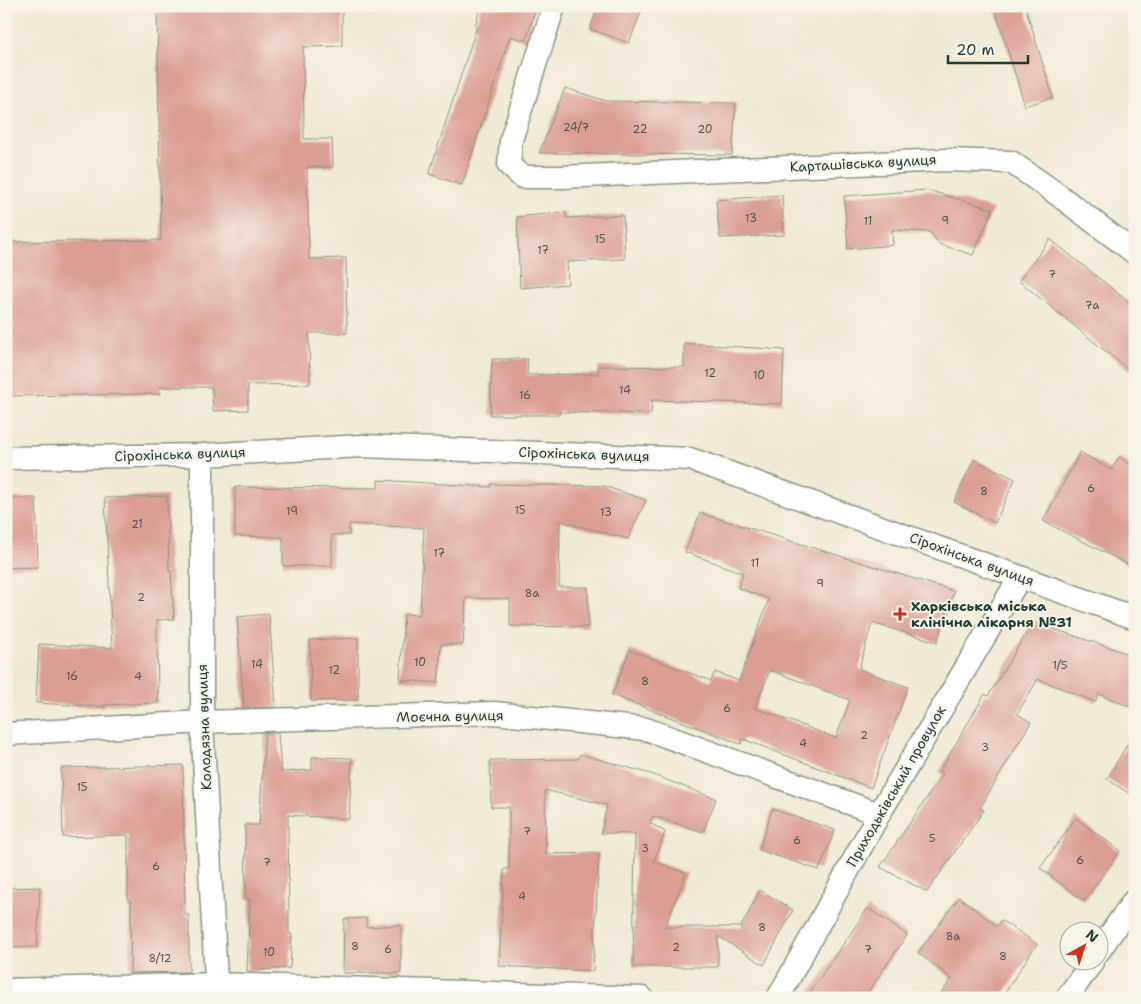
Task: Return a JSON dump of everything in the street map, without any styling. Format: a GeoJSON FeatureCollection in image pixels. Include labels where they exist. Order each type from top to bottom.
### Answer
{"type":"FeatureCollection","features":[{"type":"Feature","properties":{"kind":"street","name":"Карташівська вулиця"},"geometry":{"type":"LineString","coordinates":[[554,6],[511,140],[509,165],[522,177],[562,177],[946,160],[1010,162],[1053,191],[1135,253]]}},
{"type":"Feature","properties":{"kind":"street","name":"Сірохінська вулиця"},"geometry":{"type":"LineString","coordinates":[[6,458],[202,455],[362,446],[690,458],[1135,618]]}},
{"type":"Feature","properties":{"kind":"street","name":"Колодязна вулиця"},"geometry":{"type":"LineString","coordinates":[[202,455],[202,722],[217,991]]}},
{"type":"Feature","properties":{"kind":"street","name":"Приходьківський провулок"},"geometry":{"type":"LineString","coordinates":[[778,998],[879,814],[1020,577]]}},
{"type":"Feature","properties":{"kind":"street","name":"Моєчна вулиця"},"geometry":{"type":"LineString","coordinates":[[6,734],[202,722],[494,713],[646,729],[879,814]]}},
{"type":"Feature","properties":{"kind":"street"},"geometry":{"type":"LineString","coordinates":[[1108,938],[1135,899]]}},
{"type":"Feature","properties":{"kind":"street"},"geometry":{"type":"LineString","coordinates":[[1067,998],[1085,972]]}},
{"type":"Feature","properties":{"kind":"street"},"geometry":{"type":"LineString","coordinates":[[6,990],[217,991],[642,998]]}},
{"type":"Feature","properties":{"kind":"building"},"geometry":{"type":"Polygon","coordinates":[[[157,6],[342,6],[342,46],[303,47],[304,139],[332,139],[333,167],[307,167],[309,259],[346,258],[347,333],[309,333],[310,384],[248,385],[248,410],[213,411],[212,387],[160,387],[160,394],[6,396],[6,242],[161,240],[157,6]]]}},
{"type":"Feature","properties":{"kind":"building"},"geometry":{"type":"Polygon","coordinates":[[[481,6],[536,6],[526,41],[510,36],[462,185],[429,174],[477,26],[475,26],[481,6]]]}},
{"type":"Feature","properties":{"kind":"building"},"geometry":{"type":"Polygon","coordinates":[[[598,6],[643,6],[629,43],[590,29],[598,6]]]}},
{"type":"Feature","properties":{"kind":"building"},"geometry":{"type":"Polygon","coordinates":[[[994,6],[1025,6],[1053,97],[1025,106],[994,6]]]}},
{"type":"Feature","properties":{"kind":"building"},"geometry":{"type":"Polygon","coordinates":[[[565,88],[606,101],[736,103],[732,155],[539,153],[565,88]]]}},
{"type":"Feature","properties":{"kind":"building"},"geometry":{"type":"Polygon","coordinates":[[[927,190],[993,209],[973,255],[939,244],[930,232],[892,230],[893,245],[848,249],[844,196],[927,190]]]}},
{"type":"Feature","properties":{"kind":"building"},"geometry":{"type":"Polygon","coordinates":[[[782,195],[784,235],[720,238],[716,200],[782,195]]]}},
{"type":"Feature","properties":{"kind":"building"},"geometry":{"type":"Polygon","coordinates":[[[566,212],[566,218],[623,215],[625,259],[567,262],[568,284],[520,288],[517,217],[566,212]]]}},
{"type":"Feature","properties":{"kind":"building"},"geometry":{"type":"Polygon","coordinates":[[[1050,239],[1135,307],[1135,375],[1019,281],[1050,239]]]}},
{"type":"Feature","properties":{"kind":"building"},"geometry":{"type":"Polygon","coordinates":[[[684,343],[784,350],[782,404],[652,400],[651,414],[559,412],[559,415],[490,415],[492,359],[528,359],[527,375],[598,374],[598,366],[684,367],[684,343]]]}},
{"type":"Feature","properties":{"kind":"building"},"geometry":{"type":"Polygon","coordinates":[[[1080,452],[1111,470],[1119,457],[1135,467],[1135,568],[1043,521],[1080,452]]]}},
{"type":"Feature","properties":{"kind":"building"},"geometry":{"type":"Polygon","coordinates":[[[974,459],[1015,479],[995,523],[954,502],[974,459]]]}},
{"type":"Feature","properties":{"kind":"building"},"geometry":{"type":"Polygon","coordinates":[[[378,480],[491,487],[491,484],[604,486],[646,500],[628,539],[560,521],[559,587],[588,587],[588,627],[510,626],[510,599],[466,598],[463,645],[441,644],[438,683],[400,680],[404,614],[420,615],[424,528],[349,524],[349,535],[332,535],[332,566],[283,566],[283,537],[235,536],[235,487],[378,488],[378,480]]]}},
{"type":"Feature","properties":{"kind":"building"},"geometry":{"type":"Polygon","coordinates":[[[167,496],[169,571],[171,571],[174,619],[157,620],[158,703],[104,705],[104,707],[36,703],[39,644],[112,648],[105,498],[167,496]]]}},
{"type":"Feature","properties":{"kind":"building"},"geometry":{"type":"Polygon","coordinates":[[[6,498],[36,498],[38,567],[6,568],[6,498]]]}},
{"type":"Feature","properties":{"kind":"building"},"geometry":{"type":"Polygon","coordinates":[[[700,513],[954,591],[937,642],[872,623],[859,669],[908,687],[871,788],[743,739],[741,744],[612,695],[630,650],[711,681],[715,672],[739,681],[769,599],[738,588],[743,573],[685,552],[700,513]],[[770,670],[755,708],[836,738],[850,700],[770,670]]]}},
{"type":"Feature","properties":{"kind":"building"},"geometry":{"type":"Polygon","coordinates":[[[269,614],[276,707],[244,708],[237,617],[269,614]]]}},
{"type":"Feature","properties":{"kind":"building"},"geometry":{"type":"Polygon","coordinates":[[[1033,622],[1135,656],[1135,709],[1099,694],[1095,702],[1038,679],[1017,714],[1031,722],[980,808],[984,810],[927,892],[880,867],[943,774],[939,772],[985,694],[988,696],[1033,622]]]}},
{"type":"Feature","properties":{"kind":"building"},"geometry":{"type":"Polygon","coordinates":[[[358,638],[358,700],[311,701],[310,640],[358,638]]]}},
{"type":"Feature","properties":{"kind":"building"},"geometry":{"type":"Polygon","coordinates":[[[1135,731],[1135,797],[1107,779],[1135,731]]]}},
{"type":"Feature","properties":{"kind":"building"},"geometry":{"type":"Polygon","coordinates":[[[265,733],[278,733],[281,772],[312,770],[312,757],[352,758],[349,819],[288,815],[289,934],[292,934],[290,968],[247,971],[250,899],[246,899],[245,825],[259,825],[265,733]]]}},
{"type":"Feature","properties":{"kind":"building"},"geometry":{"type":"Polygon","coordinates":[[[580,754],[651,774],[716,799],[703,832],[653,816],[650,823],[665,832],[654,861],[686,873],[665,927],[741,927],[760,890],[793,910],[764,965],[718,936],[718,967],[633,967],[635,834],[601,833],[607,805],[545,790],[546,854],[599,853],[593,971],[499,966],[504,869],[509,869],[509,807],[491,807],[490,760],[578,759],[580,754]]]}},
{"type":"Feature","properties":{"kind":"building"},"geometry":{"type":"Polygon","coordinates":[[[183,765],[185,915],[189,915],[189,972],[130,973],[131,901],[128,901],[128,835],[63,837],[61,768],[183,765]]]}},
{"type":"Feature","properties":{"kind":"building"},"geometry":{"type":"Polygon","coordinates":[[[772,809],[835,830],[819,870],[759,850],[772,809]]]}},
{"type":"Feature","properties":{"kind":"building"},"geometry":{"type":"Polygon","coordinates":[[[1076,818],[1120,851],[1084,901],[1040,868],[1076,818]]]}},
{"type":"Feature","properties":{"kind":"building"},"geometry":{"type":"Polygon","coordinates":[[[40,887],[37,947],[6,948],[6,888],[40,887]]]}},
{"type":"Feature","properties":{"kind":"building"},"geometry":{"type":"Polygon","coordinates":[[[959,897],[997,926],[1001,920],[1037,944],[1001,998],[937,998],[952,979],[918,953],[959,897]]]}},
{"type":"Feature","properties":{"kind":"building"},"geometry":{"type":"Polygon","coordinates":[[[868,908],[907,935],[864,998],[806,998],[868,908]]]}},
{"type":"Feature","properties":{"kind":"building"},"geometry":{"type":"Polygon","coordinates":[[[366,918],[366,927],[401,925],[401,973],[343,973],[344,919],[366,918]]]}},
{"type":"Feature","properties":{"kind":"place","name":"Харківська міська клінічна лікарня №31"},"geometry":{"type":"Point","coordinates":[900,614]}}]}
